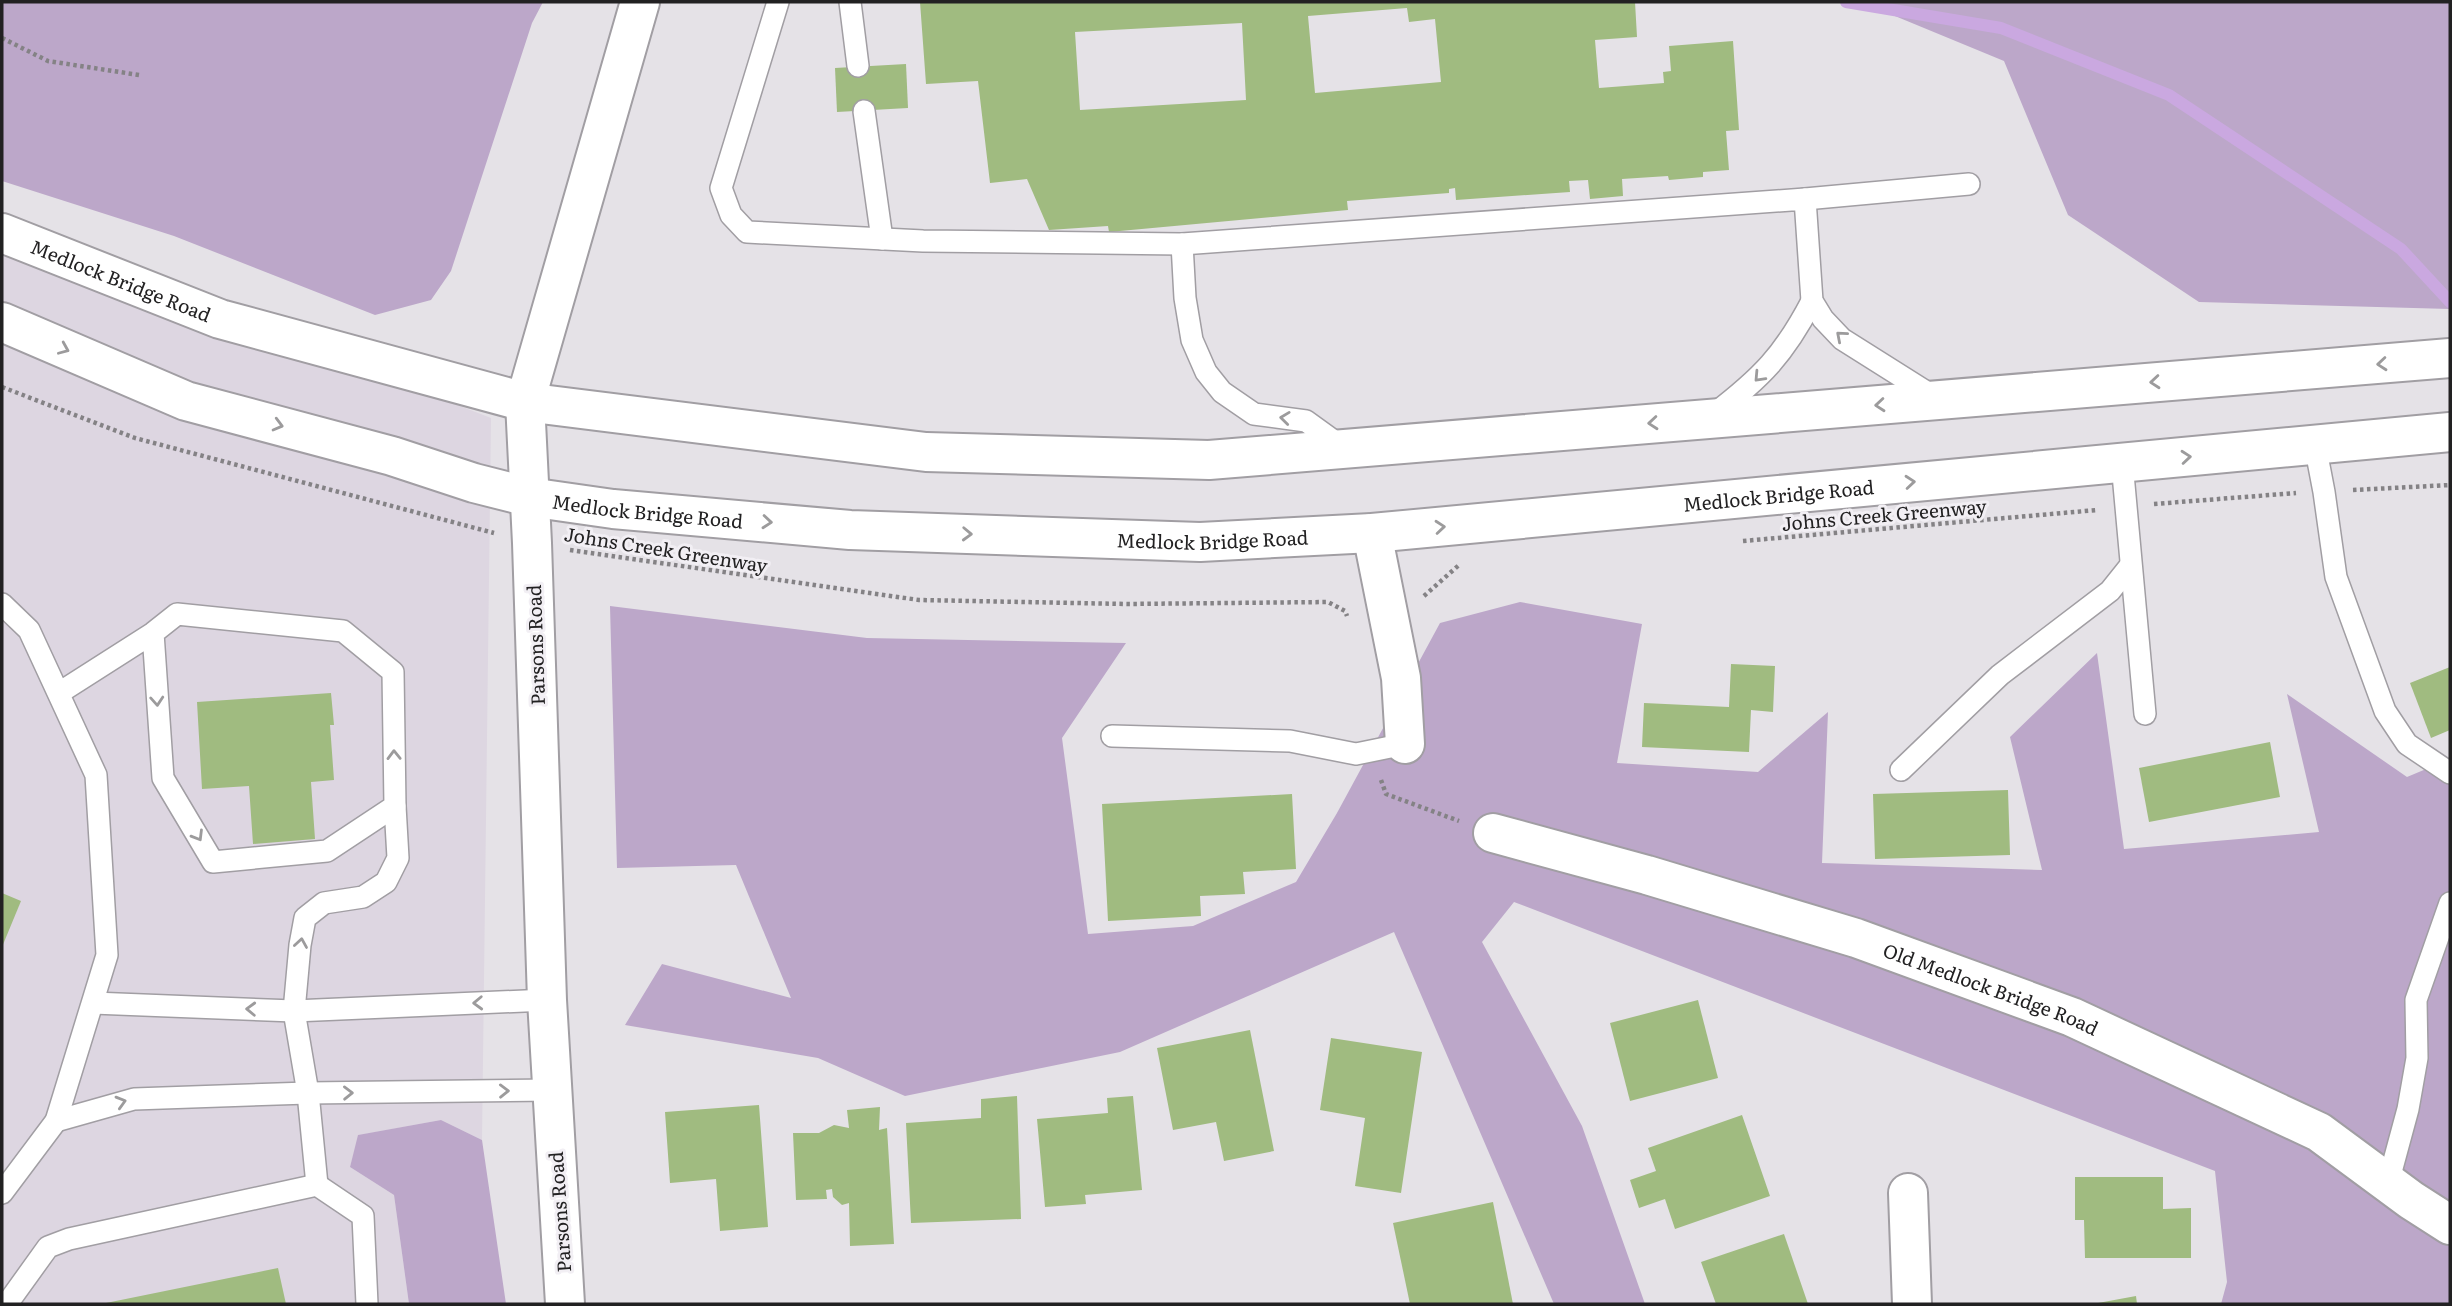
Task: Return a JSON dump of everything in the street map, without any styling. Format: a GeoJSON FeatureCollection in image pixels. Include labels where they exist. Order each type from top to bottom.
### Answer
{"type":"FeatureCollection","features":[{"type":"Feature","properties":{"kind":"main road","name":"Parsons Road"},"geometry":{"type":"LineString","coordinates":[[565,1304],[547,1000],[533,543],[525,402],[640,2]]}},
{"type":"Feature","properties":{"kind":"main road","name":"Medlock Bridge Road"},"geometry":{"type":"LineString","coordinates":[[2,233],[220,319],[525,402],[926,452],[1209,460],[2450,358]]}},
{"type":"Feature","properties":{"kind":"main road","name":"Medlock Bridge Road"},"geometry":{"type":"LineString","coordinates":[[2,322],[186,401],[391,456],[474,483],[529,497],[613,509],[850,530],[1200,542],[1372,533],[2450,432]]}},
{"type":"Feature","properties":{"kind":"main road"},"geometry":{"type":"LineString","coordinates":[[1372,533],[1401,678],[1388,747]]}},
{"type":"Feature","properties":{"kind":"main road","name":"Old Medlock Bridge Road"},"geometry":{"type":"LineString","coordinates":[[1493,833],[1647,875],[1856,938],[2072,1017],[2319,1132],[2450,1225]]}},
{"type":"Feature","properties":{"kind":"main road"},"geometry":{"type":"LineString","coordinates":[[1908,1193],[1912,1304]]}},
{"type":"Feature","properties":{"kind":"lane"},"geometry":{"type":"LineString","coordinates":[[778,2],[721,188],[731,215],[747,232],[883,239],[1182,244],[1805,199],[1969,184]]}},
{"type":"Feature","properties":{"kind":"lane"},"geometry":{"type":"LineString","coordinates":[[850,2],[858,66]]}},
{"type":"Feature","properties":{"kind":"lane"},"geometry":{"type":"LineString","coordinates":[[864,111],[883,239]]}},
{"type":"Feature","properties":{"kind":"lane"},"geometry":{"type":"LineString","coordinates":[[1805,199],[1812,302],[1842,339],[1938,400]]}},
{"type":"Feature","properties":{"kind":"lane"},"geometry":{"type":"LineString","coordinates":[[1182,244],[1185,298],[1192,340],[1206,372],[1222,392],[1254,414],[1306,421],[1344,449]]}},
{"type":"Feature","properties":{"kind":"lane"},"geometry":{"type":"LineString","coordinates":[[1708,419],[1752,386],[1783,352],[1812,302]]}},
{"type":"Feature","properties":{"kind":"lane"},"geometry":{"type":"LineString","coordinates":[[2315,445],[2336,577],[2385,711],[2407,744],[2450,773]]}},
{"type":"Feature","properties":{"kind":"lane"},"geometry":{"type":"LineString","coordinates":[[2122,463],[2145,713]]}},
{"type":"Feature","properties":{"kind":"lane"},"geometry":{"type":"LineString","coordinates":[[1901,770],[2000,675],[2110,591],[2130,566]]}},
{"type":"Feature","properties":{"kind":"lane"},"geometry":{"type":"LineString","coordinates":[[2,604],[29,629],[96,775],[107,955],[56,1121],[2,1193]]}},
{"type":"Feature","properties":{"kind":"lane"},"geometry":{"type":"LineString","coordinates":[[59,693],[153,633],[177,614],[343,631],[393,672],[398,858],[386,882],[363,897],[324,903],[305,918],[300,945],[294,1011],[308,1093],[317,1185]]}},
{"type":"Feature","properties":{"kind":"lane"},"geometry":{"type":"LineString","coordinates":[[153,633],[163,778],[213,862],[327,851],[395,806]]}},
{"type":"Feature","properties":{"kind":"lane"},"geometry":{"type":"LineString","coordinates":[[1112,736],[1290,741],[1356,754],[1388,747]]}},
{"type":"Feature","properties":{"kind":"lane"},"geometry":{"type":"LineString","coordinates":[[2388,1183],[2408,1109],[2417,1058],[2416,1000],[2450,903]]}},
{"type":"Feature","properties":{"kind":"lane"},"geometry":{"type":"LineString","coordinates":[[93,1003],[294,1011],[547,1000]]}},
{"type":"Feature","properties":{"kind":"lane"},"geometry":{"type":"LineString","coordinates":[[56,1121],[134,1098],[552,1090]]}},
{"type":"Feature","properties":{"kind":"lane"},"geometry":{"type":"LineString","coordinates":[[7,1304],[48,1247],[58,1243],[317,1185],[363,1216],[367,1304]]}},
{"type":"Feature","properties":{"kind":"path"},"geometry":{"type":"LineString","coordinates":[[2,38],[48,61],[139,75]]}},
{"type":"Feature","properties":{"kind":"path","name":"Johns Creek Greenway"},"geometry":{"type":"LineString","coordinates":[[2,387],[135,438],[533,543],[919,600],[1126,604],[1293,601],[1328,602],[1345,611]]}},
{"type":"Feature","properties":{"kind":"path","name":"Johns Creek Greenway"},"geometry":{"type":"LineString","coordinates":[[1739,541],[2127,507],[2450,485]]}},
{"type":"Feature","properties":{"kind":"path"},"geometry":{"type":"LineString","coordinates":[[1350,620],[1345,611],[1382,582],[1426,597],[1461,564]]}},
{"type":"Feature","properties":{"kind":"path"},"geometry":{"type":"LineString","coordinates":[[1388,747],[1386,794],[1493,833]]}},
{"type":"Feature","properties":{"kind":"shaded area"},"geometry":{"type":"Polygon","coordinates":[[[2,2],[543,2],[532,23],[451,271],[431,300],[375,315],[174,236],[2,181],[2,2]]]}},
{"type":"Feature","properties":{"kind":"shaded area"},"geometry":{"type":"Polygon","coordinates":[[[1861,2],[2450,2],[2450,309],[2199,302],[2068,215],[2004,61],[1861,2]]]}},
{"type":"Feature","properties":{"kind":"shaded area"},"geometry":{"type":"Polygon","coordinates":[[[2,229],[491,418],[482,1140],[441,1120],[359,1135],[350,1167],[394,1195],[409,1304],[2,1304],[2,229]]]}},
{"type":"Feature","properties":{"kind":"shaded area"},"geometry":{"type":"Polygon","coordinates":[[[1520,602],[1642,624],[1617,763],[1758,772],[1828,712],[1822,863],[2042,870],[2010,737],[2097,653],[2124,849],[2319,832],[2287,694],[2407,777],[2450,759],[2450,1304],[2221,1304],[2227,1282],[2215,1171],[1514,902],[1482,942],[1582,1126],[1645,1304],[1554,1304],[1394,932],[1120,1052],[905,1096],[818,1058],[625,1025],[662,964],[791,998],[736,865],[617,868],[610,606],[867,638],[1126,643],[1062,738],[1088,934],[1193,926],[1296,882],[1337,813],[1440,623],[1520,602]]]}},
{"type":"Feature","properties":{"kind":"shaded area"},"geometry":{"type":"Polygon","coordinates":[[[441,1120],[482,1140],[506,1304],[409,1304],[394,1195],[350,1167],[358,1135],[441,1120]]]}},
{"type":"Feature","properties":{"kind":"building"},"geometry":{"type":"Polygon","coordinates":[[[920,2],[1635,2],[1637,37],[1595,40],[1599,88],[1664,83],[1663,72],[1671,71],[1669,46],[1733,41],[1739,130],[1726,131],[1729,170],[1703,172],[1703,177],[1669,180],[1668,176],[1622,179],[1623,196],[1590,199],[1588,180],[1569,181],[1570,192],[1456,200],[1455,188],[1449,189],[1449,193],[1347,201],[1348,210],[1109,232],[1108,226],[1049,230],[1027,179],[990,183],[978,81],[926,84],[920,2]],[[1407,8],[1308,16],[1315,93],[1441,82],[1435,19],[1409,22],[1407,8]],[[1242,23],[1075,32],[1080,110],[1246,100],[1242,23]]]}},
{"type":"Feature","properties":{"kind":"building"},"geometry":{"type":"Polygon","coordinates":[[[906,64],[908,108],[837,112],[835,68],[906,64]]]}},
{"type":"Feature","properties":{"kind":"building"},"geometry":{"type":"Polygon","coordinates":[[[1731,664],[1775,666],[1773,712],[1751,710],[1749,752],[1642,747],[1644,703],[1729,707],[1731,664]]]}},
{"type":"Feature","properties":{"kind":"building"},"geometry":{"type":"Polygon","coordinates":[[[2450,667],[2450,730],[2431,738],[2410,683],[2450,667]]]}},
{"type":"Feature","properties":{"kind":"building"},"geometry":{"type":"Polygon","coordinates":[[[331,693],[334,725],[330,725],[334,780],[311,782],[315,839],[253,844],[249,786],[202,789],[197,702],[331,693]]]}},
{"type":"Feature","properties":{"kind":"building"},"geometry":{"type":"Polygon","coordinates":[[[2270,742],[2280,797],[2149,822],[2139,768],[2270,742]]]}},
{"type":"Feature","properties":{"kind":"building"},"geometry":{"type":"Polygon","coordinates":[[[2008,790],[2010,855],[1875,859],[1873,794],[2008,790]]]}},
{"type":"Feature","properties":{"kind":"building"},"geometry":{"type":"Polygon","coordinates":[[[1292,794],[1296,869],[1243,872],[1245,894],[1200,896],[1201,916],[1108,921],[1102,804],[1292,794]]]}},
{"type":"Feature","properties":{"kind":"building"},"geometry":{"type":"Polygon","coordinates":[[[2,893],[21,901],[2,947],[2,893]]]}},
{"type":"Feature","properties":{"kind":"building"},"geometry":{"type":"Polygon","coordinates":[[[1698,1000],[1718,1078],[1630,1101],[1610,1023],[1698,1000]]]}},
{"type":"Feature","properties":{"kind":"building"},"geometry":{"type":"Polygon","coordinates":[[[1250,1030],[1274,1151],[1224,1161],[1216,1122],[1173,1130],[1157,1048],[1250,1030]]]}},
{"type":"Feature","properties":{"kind":"building"},"geometry":{"type":"Polygon","coordinates":[[[1331,1038],[1422,1052],[1401,1193],[1355,1186],[1365,1118],[1320,1110],[1331,1038]]]}},
{"type":"Feature","properties":{"kind":"building"},"geometry":{"type":"Polygon","coordinates":[[[1017,1096],[1021,1219],[911,1223],[906,1123],[981,1118],[981,1099],[1017,1096]]]}},
{"type":"Feature","properties":{"kind":"building"},"geometry":{"type":"Polygon","coordinates":[[[1133,1096],[1142,1190],[1085,1195],[1086,1204],[1045,1207],[1037,1119],[1108,1113],[1107,1098],[1133,1096]]]}},
{"type":"Feature","properties":{"kind":"building"},"geometry":{"type":"Polygon","coordinates":[[[759,1105],[768,1227],[720,1231],[716,1179],[670,1183],[665,1112],[759,1105]]]}},
{"type":"Feature","properties":{"kind":"building"},"geometry":{"type":"Polygon","coordinates":[[[880,1107],[879,1130],[887,1128],[894,1244],[850,1246],[849,1203],[842,1205],[833,1197],[832,1189],[826,1190],[827,1199],[796,1200],[793,1133],[819,1133],[834,1125],[849,1128],[847,1110],[880,1107]]]}},
{"type":"Feature","properties":{"kind":"building"},"geometry":{"type":"Polygon","coordinates":[[[1742,1115],[1770,1196],[1675,1229],[1665,1199],[1639,1208],[1630,1180],[1656,1171],[1648,1148],[1742,1115]]]}},
{"type":"Feature","properties":{"kind":"building"},"geometry":{"type":"Polygon","coordinates":[[[2075,1177],[2163,1177],[2163,1209],[2191,1208],[2191,1258],[2085,1258],[2084,1220],[2075,1220],[2075,1177]]]}},
{"type":"Feature","properties":{"kind":"building"},"geometry":{"type":"Polygon","coordinates":[[[1493,1202],[1513,1304],[1410,1304],[1393,1223],[1493,1202]]]}},
{"type":"Feature","properties":{"kind":"building"},"geometry":{"type":"Polygon","coordinates":[[[1784,1234],[1808,1304],[1716,1304],[1701,1262],[1784,1234]]]}},
{"type":"Feature","properties":{"kind":"building"},"geometry":{"type":"Polygon","coordinates":[[[278,1268],[286,1304],[106,1304],[106,1303],[278,1268]]]}},
{"type":"Feature","properties":{"kind":"building"},"geometry":{"type":"Polygon","coordinates":[[[2136,1296],[2137,1304],[2098,1304],[2098,1303],[2136,1296]]]}},
{"type":"Feature","properties":{"kind":"waterway"},"geometry":{"type":"LineString","coordinates":[[1846,2],[2001,28],[2169,95],[2401,249],[2450,302]]}}]}
